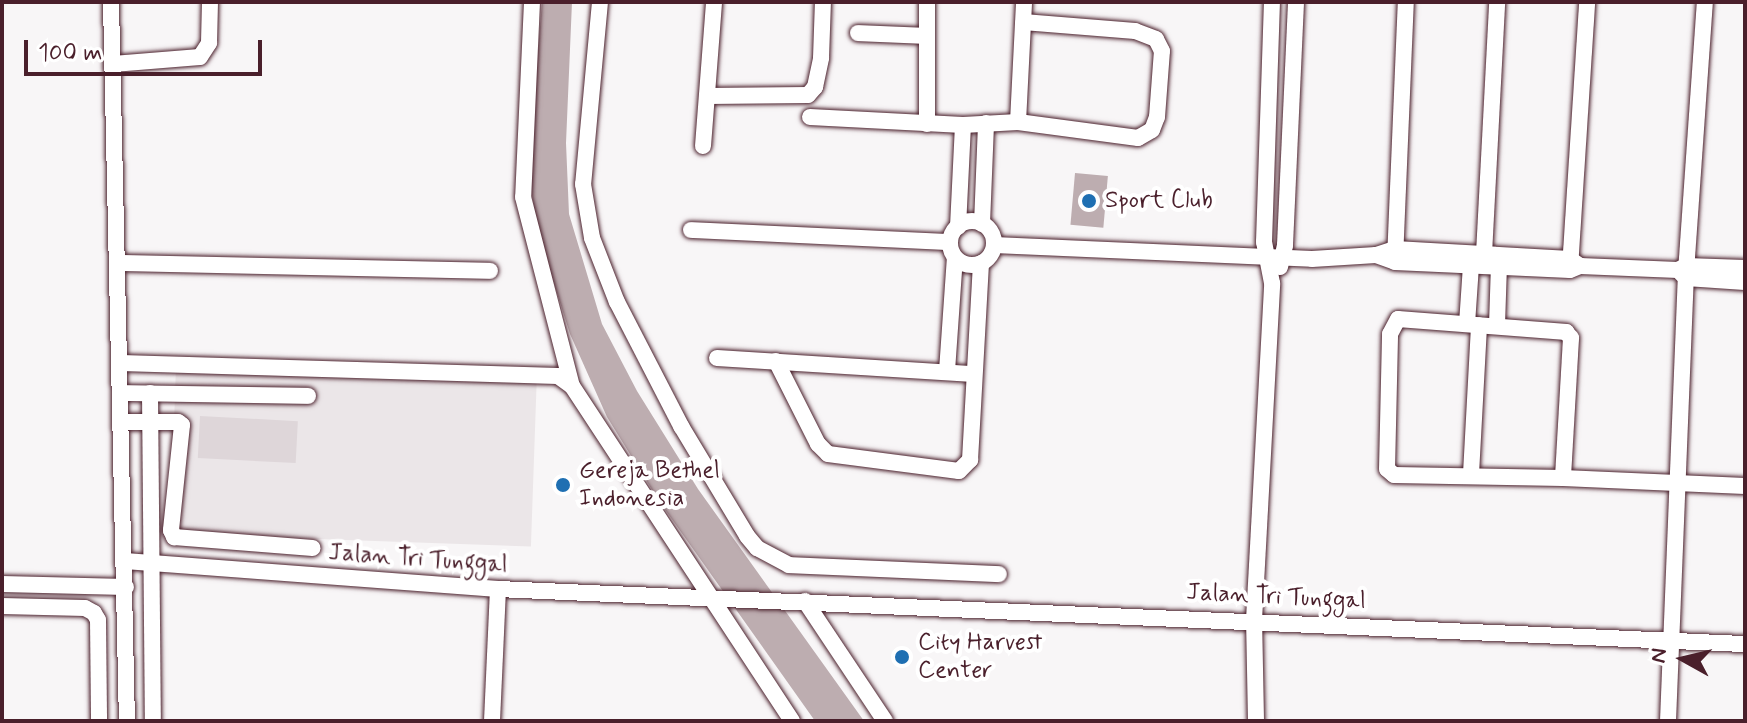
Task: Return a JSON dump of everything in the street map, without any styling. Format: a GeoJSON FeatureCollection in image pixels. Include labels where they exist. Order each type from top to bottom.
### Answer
{"type":"FeatureCollection","features":[{"type":"Feature","properties":{"kind":"street"},"geometry":{"type":"LineString","coordinates":[[111,2],[127,721]]}},
{"type":"Feature","properties":{"kind":"street"},"geometry":{"type":"LineString","coordinates":[[113,64],[200,57],[209,43],[210,2]]}},
{"type":"Feature","properties":{"kind":"street"},"geometry":{"type":"LineString","coordinates":[[532,2],[523,197],[572,386],[714,597],[792,721]]}},
{"type":"Feature","properties":{"kind":"street"},"geometry":{"type":"LineString","coordinates":[[600,2],[583,184],[592,238],[617,302],[673,412],[747,536],[757,548],[789,565],[999,574]]}},
{"type":"Feature","properties":{"kind":"street"},"geometry":{"type":"LineString","coordinates":[[703,146],[714,2]]}},
{"type":"Feature","properties":{"kind":"street"},"geometry":{"type":"LineString","coordinates":[[707,96],[808,95],[815,87],[821,58],[823,2]]}},
{"type":"Feature","properties":{"kind":"street"},"geometry":{"type":"LineString","coordinates":[[927,2],[927,124]]}},
{"type":"Feature","properties":{"kind":"street"},"geometry":{"type":"LineString","coordinates":[[1018,122],[1024,2]]}},
{"type":"Feature","properties":{"kind":"street"},"geometry":{"type":"LineString","coordinates":[[1256,721],[1254,620],[1272,283],[1265,258],[1272,2]]}},
{"type":"Feature","properties":{"kind":"street"},"geometry":{"type":"LineString","coordinates":[[1272,283],[1284,258],[1296,2]]}},
{"type":"Feature","properties":{"kind":"street"},"geometry":{"type":"LineString","coordinates":[[1395,256],[1406,2]]}},
{"type":"Feature","properties":{"kind":"street"},"geometry":{"type":"LineString","coordinates":[[1471,474],[1473,324],[1497,2]]}},
{"type":"Feature","properties":{"kind":"street"},"geometry":{"type":"LineString","coordinates":[[1573,265],[1587,2]]}},
{"type":"Feature","properties":{"kind":"street"},"geometry":{"type":"LineString","coordinates":[[1668,721],[1683,271],[1705,2]]}},
{"type":"Feature","properties":{"kind":"street"},"geometry":{"type":"LineString","coordinates":[[810,117],[963,125],[1018,122],[1138,138],[1152,130],[1157,117],[1162,51],[1156,39],[1135,31],[1023,22]]}},
{"type":"Feature","properties":{"kind":"street"},"geometry":{"type":"LineString","coordinates":[[858,33],[926,36]]}},
{"type":"Feature","properties":{"kind":"street"},"geometry":{"type":"LineString","coordinates":[[1270,67],[1293,68]]}},
{"type":"Feature","properties":{"kind":"street"},"geometry":{"type":"LineString","coordinates":[[982,224],[986,123]]}},
{"type":"Feature","properties":{"kind":"street"},"geometry":{"type":"LineString","coordinates":[[947,371],[963,125]]}},
{"type":"Feature","properties":{"kind":"street"},"geometry":{"type":"LineString","coordinates":[[955,242],[965,222],[982,224],[989,229],[994,245]]}},
{"type":"Feature","properties":{"kind":"street"},"geometry":{"type":"LineString","coordinates":[[691,230],[955,242]]}},
{"type":"Feature","properties":{"kind":"street"},"geometry":{"type":"LineString","coordinates":[[955,242],[971,265],[981,263]]}},
{"type":"Feature","properties":{"kind":"street"},"geometry":{"type":"LineString","coordinates":[[994,245],[1265,258],[1376,255],[1683,271],[1745,268]]}},
{"type":"Feature","properties":{"kind":"street"},"geometry":{"type":"LineString","coordinates":[[776,361],[818,444],[828,454],[959,471],[970,460],[981,263],[994,245]]}},
{"type":"Feature","properties":{"kind":"street"},"geometry":{"type":"LineString","coordinates":[[1477,259],[1499,266],[1573,265]]}},
{"type":"Feature","properties":{"kind":"street"},"geometry":{"type":"LineString","coordinates":[[119,263],[490,271]]}},
{"type":"Feature","properties":{"kind":"street"},"geometry":{"type":"LineString","coordinates":[[1497,325],[1499,266]]}},
{"type":"Feature","properties":{"kind":"street"},"geometry":{"type":"LineString","coordinates":[[1683,271],[1745,282]]}},
{"type":"Feature","properties":{"kind":"street"},"geometry":{"type":"LineString","coordinates":[[1563,478],[1571,338],[1552,329],[1394,321],[1390,334],[1386,453],[1387,469],[1394,475],[1471,474],[1745,486]]}},
{"type":"Feature","properties":{"kind":"street"},"geometry":{"type":"LineString","coordinates":[[717,358],[974,374]]}},
{"type":"Feature","properties":{"kind":"street"},"geometry":{"type":"LineString","coordinates":[[121,363],[549,373],[572,386]]}},
{"type":"Feature","properties":{"kind":"street"},"geometry":{"type":"LineString","coordinates":[[122,393],[308,396]]}},
{"type":"Feature","properties":{"kind":"street"},"geometry":{"type":"LineString","coordinates":[[150,393],[153,721]]}},
{"type":"Feature","properties":{"kind":"street"},"geometry":{"type":"LineString","coordinates":[[122,422],[182,425],[171,530],[174,537],[313,548]]}},
{"type":"Feature","properties":{"kind":"street"},"geometry":{"type":"LineString","coordinates":[[185,566],[187,540]]}},
{"type":"Feature","properties":{"kind":"street","name":"Jalan Tri Tunggal"},"geometry":{"type":"LineString","coordinates":[[125,561],[498,589],[1745,644]]}},
{"type":"Feature","properties":{"kind":"street"},"geometry":{"type":"LineString","coordinates":[[2,584],[126,587]]}},
{"type":"Feature","properties":{"kind":"street"},"geometry":{"type":"LineString","coordinates":[[492,721],[498,589]]}},
{"type":"Feature","properties":{"kind":"street"},"geometry":{"type":"LineString","coordinates":[[805,601],[885,721]]}},
{"type":"Feature","properties":{"kind":"street"},"geometry":{"type":"LineString","coordinates":[[2,606],[85,608],[94,613],[98,620],[99,721]]}},
{"type":"Feature","properties":{"kind":"shaded area"},"geometry":{"type":"Polygon","coordinates":[[[542,2],[572,2],[566,143],[569,214],[602,324],[637,391],[698,489],[864,721],[815,721],[659,501],[607,417],[570,334],[538,233],[531,188],[531,137],[542,2]]]}},
{"type":"Feature","properties":{"kind":"shaded area","name":"Sport Club"},"geometry":{"type":"Polygon","coordinates":[[[1075,173],[1108,176],[1103,228],[1070,225],[1075,173]]]}},
{"type":"Feature","properties":{"kind":"shaded area"},"geometry":{"type":"Polygon","coordinates":[[[176,366],[537,379],[531,546],[170,534],[176,366]]]}},
{"type":"Feature","properties":{"kind":"shaded area"},"geometry":{"type":"Polygon","coordinates":[[[200,416],[298,421],[296,463],[198,458],[200,416]]]}},
{"type":"Feature","properties":{"kind":"place","name":"Sport Club"},"geometry":{"type":"Point","coordinates":[1089,201]}},
{"type":"Feature","properties":{"kind":"place","name":"Gereja Bethel Indonesia"},"geometry":{"type":"Point","coordinates":[563,485]}},
{"type":"Feature","properties":{"kind":"place","name":"City Harvest Center"},"geometry":{"type":"Point","coordinates":[902,657]}}]}
